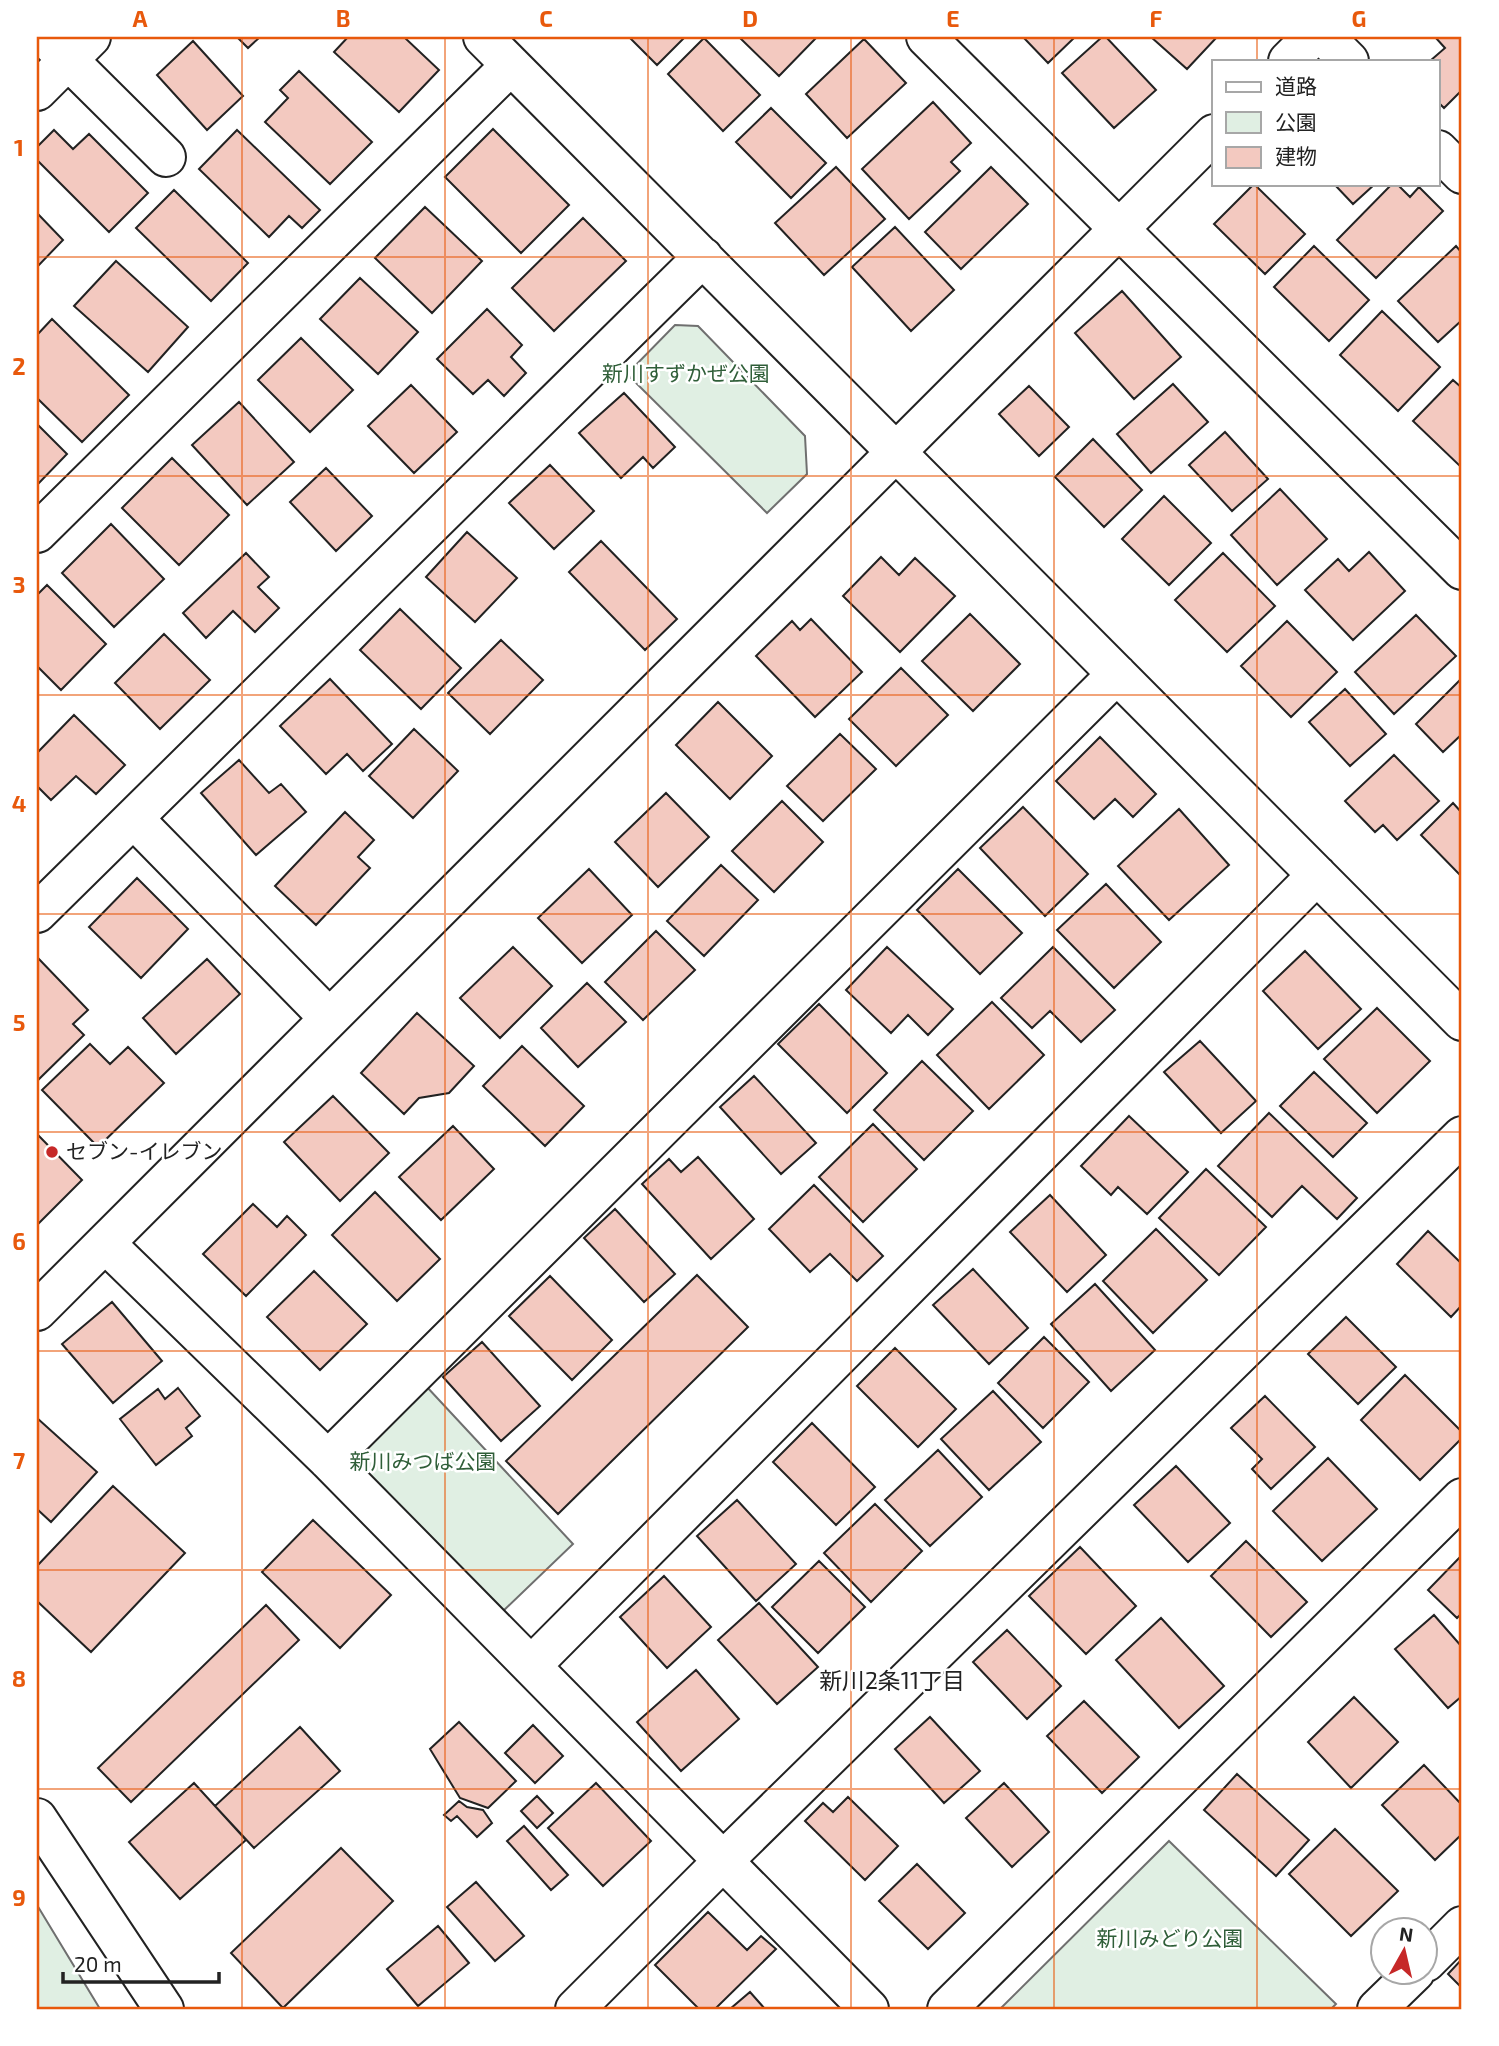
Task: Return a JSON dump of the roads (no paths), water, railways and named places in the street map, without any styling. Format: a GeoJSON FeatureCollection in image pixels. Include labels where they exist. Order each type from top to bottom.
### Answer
{"type":"FeatureCollection","features":[{"type":"Feature","properties":{"kind":"street"},"geometry":{"type":"LineString","coordinates":[[483,37],[1462,1021]]}},
{"type":"Feature","properties":{"kind":"street"},"geometry":{"type":"LineString","coordinates":[[926,37],[1462,570]]}},
{"type":"Feature","properties":{"kind":"street"},"geometry":{"type":"LineString","coordinates":[[1288,60],[1312,37]]}},
{"type":"Feature","properties":{"kind":"street"},"geometry":{"type":"LineString","coordinates":[[1325,37],[1348,60]]}},
{"type":"Feature","properties":{"kind":"street"},"geometry":{"type":"LineString","coordinates":[[37,91],[68,44],[166,157]]}},
{"type":"Feature","properties":{"kind":"street"},"geometry":{"type":"LineString","coordinates":[[37,533],[511,65]]}},
{"type":"Feature","properties":{"kind":"street"},"geometry":{"type":"LineString","coordinates":[[37,1311],[1212,136]]}},
{"type":"Feature","properties":{"kind":"street"},"geometry":{"type":"LineString","coordinates":[[1440,151],[1462,174]]}},
{"type":"Feature","properties":{"kind":"street"},"geometry":{"type":"LineString","coordinates":[[37,913],[703,257]]}},
{"type":"Feature","properties":{"kind":"street"},"geometry":{"type":"LineString","coordinates":[[328,1460],[1117,674]]}},
{"type":"Feature","properties":{"kind":"street"},"geometry":{"type":"LineString","coordinates":[[134,819],[329,1018]]}},
{"type":"Feature","properties":{"kind":"street"},"geometry":{"type":"LineString","coordinates":[[531,1666],[1317,875]]}},
{"type":"Feature","properties":{"kind":"street"},"geometry":{"type":"LineString","coordinates":[[575,2009],[1462,1136]]}},
{"type":"Feature","properties":{"kind":"street"},"geometry":{"type":"LineString","coordinates":[[105,1243],[328,1460],[869,2009]]}},
{"type":"Feature","properties":{"kind":"street"},"geometry":{"type":"LineString","coordinates":[[947,2009],[1462,1498]]}},
{"type":"Feature","properties":{"kind":"street"},"geometry":{"type":"LineString","coordinates":[[37,1818],[164,2009]]}},
{"type":"Feature","properties":{"kind":"street"},"geometry":{"type":"LineString","coordinates":[[1440,1948],[1462,1927]]}},
{"type":"Feature","properties":{"kind":"street"},"geometry":{"type":"LineString","coordinates":[[1377,2009],[1401,1986]]}},
{"type":"Feature","properties":{"kind":"place","name":"セブン-イレブン"},"geometry":{"type":"Point","coordinates":[52,1152]}},
{"type":"Feature","properties":{"kind":"district","name":"新川2条11丁目"},"geometry":{"type":"Point","coordinates":[892,1681]}},
{"type":"Feature","properties":{"kind":"park label","name":"新川すずかぜ公園"},"geometry":{"type":"Point","coordinates":[686,374]}},
{"type":"Feature","properties":{"kind":"park label","name":"新川みつば公園"},"geometry":{"type":"Point","coordinates":[423,1462]}},
{"type":"Feature","properties":{"kind":"park label","name":"新川みどり公園"},"geometry":{"type":"Point","coordinates":[1170,1939]}}]}
